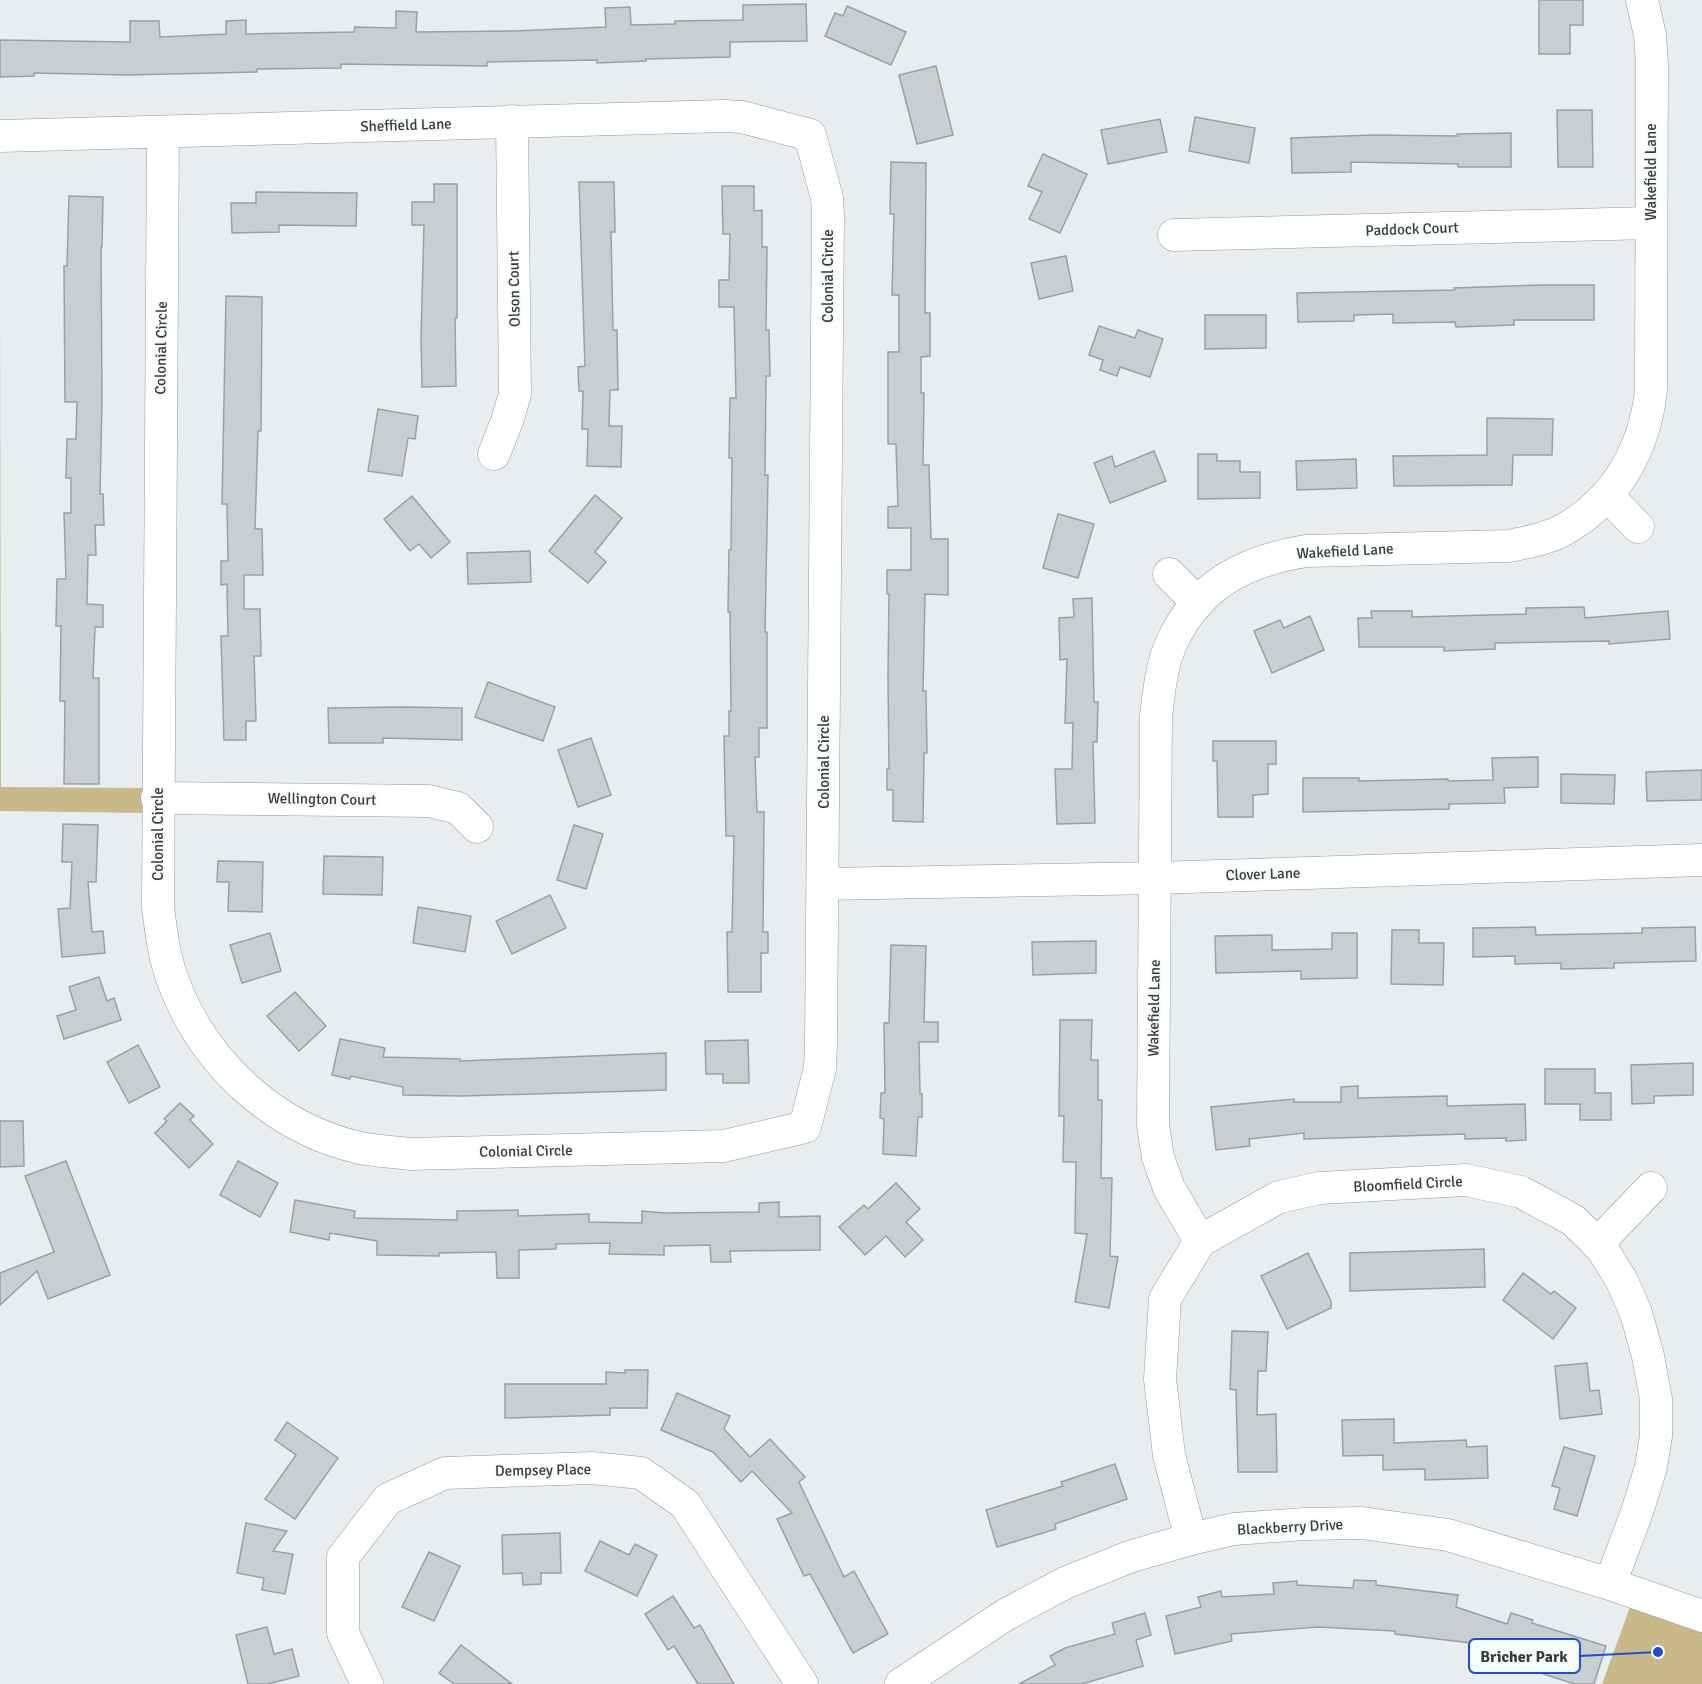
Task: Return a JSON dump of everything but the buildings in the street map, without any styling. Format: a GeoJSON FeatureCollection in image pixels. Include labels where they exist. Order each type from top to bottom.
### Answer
{"type":"FeatureCollection","features":[{"type":"Feature","properties":{"kind":"street","name":"Wakefield Lane"},"geometry":{"type":"LineString","coordinates":[[1200,1241],[1169,1188],[1158,1157],[1153,1126],[1156,717],[1161,680],[1171,644],[1198,603],[1219,583],[1247,566],[1275,556],[1306,551],[1509,546],[1562,531],[1587,515],[1608,496],[1626,471],[1638,447],[1648,415],[1651,390],[1652,64],[1650,35],[1642,0]]}},
{"type":"Feature","properties":{"kind":"street","name":"Sheffield Lane"},"geometry":{"type":"LineString","coordinates":[[0,136],[512,121],[742,117],[810,135]]}},
{"type":"Feature","properties":{"kind":"street","name":"Olson Court"},"geometry":{"type":"LineString","coordinates":[[494,454],[515,394],[512,121]]}},
{"type":"Feature","properties":{"kind":"street","name":"Colonial Circle"},"geometry":{"type":"LineString","coordinates":[[164,132],[157,798],[158,907],[162,941],[171,978],[208,1048],[233,1077],[261,1102],[316,1133],[361,1148],[410,1154],[724,1146],[805,1127],[820,1068],[824,884],[828,215],[810,135]]}},
{"type":"Feature","properties":{"kind":"street","name":"Paddock Court"},"geometry":{"type":"LineString","coordinates":[[1174,235],[1650,223]]}},
{"type":"Feature","properties":{"kind":"street"},"geometry":{"type":"LineString","coordinates":[[1608,496],[1638,527]]}},
{"type":"Feature","properties":{"kind":"street"},"geometry":{"type":"LineString","coordinates":[[1169,574],[1198,603]]}},
{"type":"Feature","properties":{"kind":"street","name":"Wellington Court"},"geometry":{"type":"LineString","coordinates":[[157,798],[429,801],[458,808],[477,827]]}},
{"type":"Feature","properties":{"kind":"street","name":"Clover Lane"},"geometry":{"type":"LineString","coordinates":[[824,884],[1156,878],[1702,860]]}},
{"type":"Feature","properties":{"kind":"street","name":"Bloomfield Circle"},"geometry":{"type":"LineString","coordinates":[[1191,1539],[1169,1455],[1160,1379],[1165,1299],[1200,1241],[1279,1197],[1320,1188],[1466,1180],[1521,1192],[1573,1220],[1597,1244],[1622,1281],[1636,1313],[1648,1356],[1656,1399],[1656,1436],[1651,1467],[1610,1584]]}},
{"type":"Feature","properties":{"kind":"street"},"geometry":{"type":"LineString","coordinates":[[1597,1244],[1651,1188]]}},
{"type":"Feature","properties":{"kind":"street","name":"Dempsey Place"},"geometry":{"type":"LineString","coordinates":[[367,1684],[343,1633],[343,1557],[388,1499],[446,1473],[592,1468],[641,1473],[685,1504],[802,1684]]}},
{"type":"Feature","properties":{"kind":"street","name":"Blackberry Drive"},"geometry":{"type":"LineString","coordinates":[[901,1684],[1005,1615],[1065,1583],[1129,1557],[1234,1529],[1362,1523],[1448,1535],[1610,1584],[1702,1616]]}},
{"type":"Feature","properties":{"kind":"shaded area"},"geometry":{"type":"Polygon","coordinates":[[[0,291],[1,787],[146,788],[147,813],[0,811],[0,291]]]}},
{"type":"Feature","properties":{"kind":"shaded area"},"geometry":{"type":"Polygon","coordinates":[[[1633,1599],[1702,1620],[1702,1684],[1602,1684],[1633,1599]]]}},
{"type":"Feature","properties":{"kind":"place","name":"Bricher Park"},"geometry":{"type":"Point","coordinates":[1658,1652]}}]}
